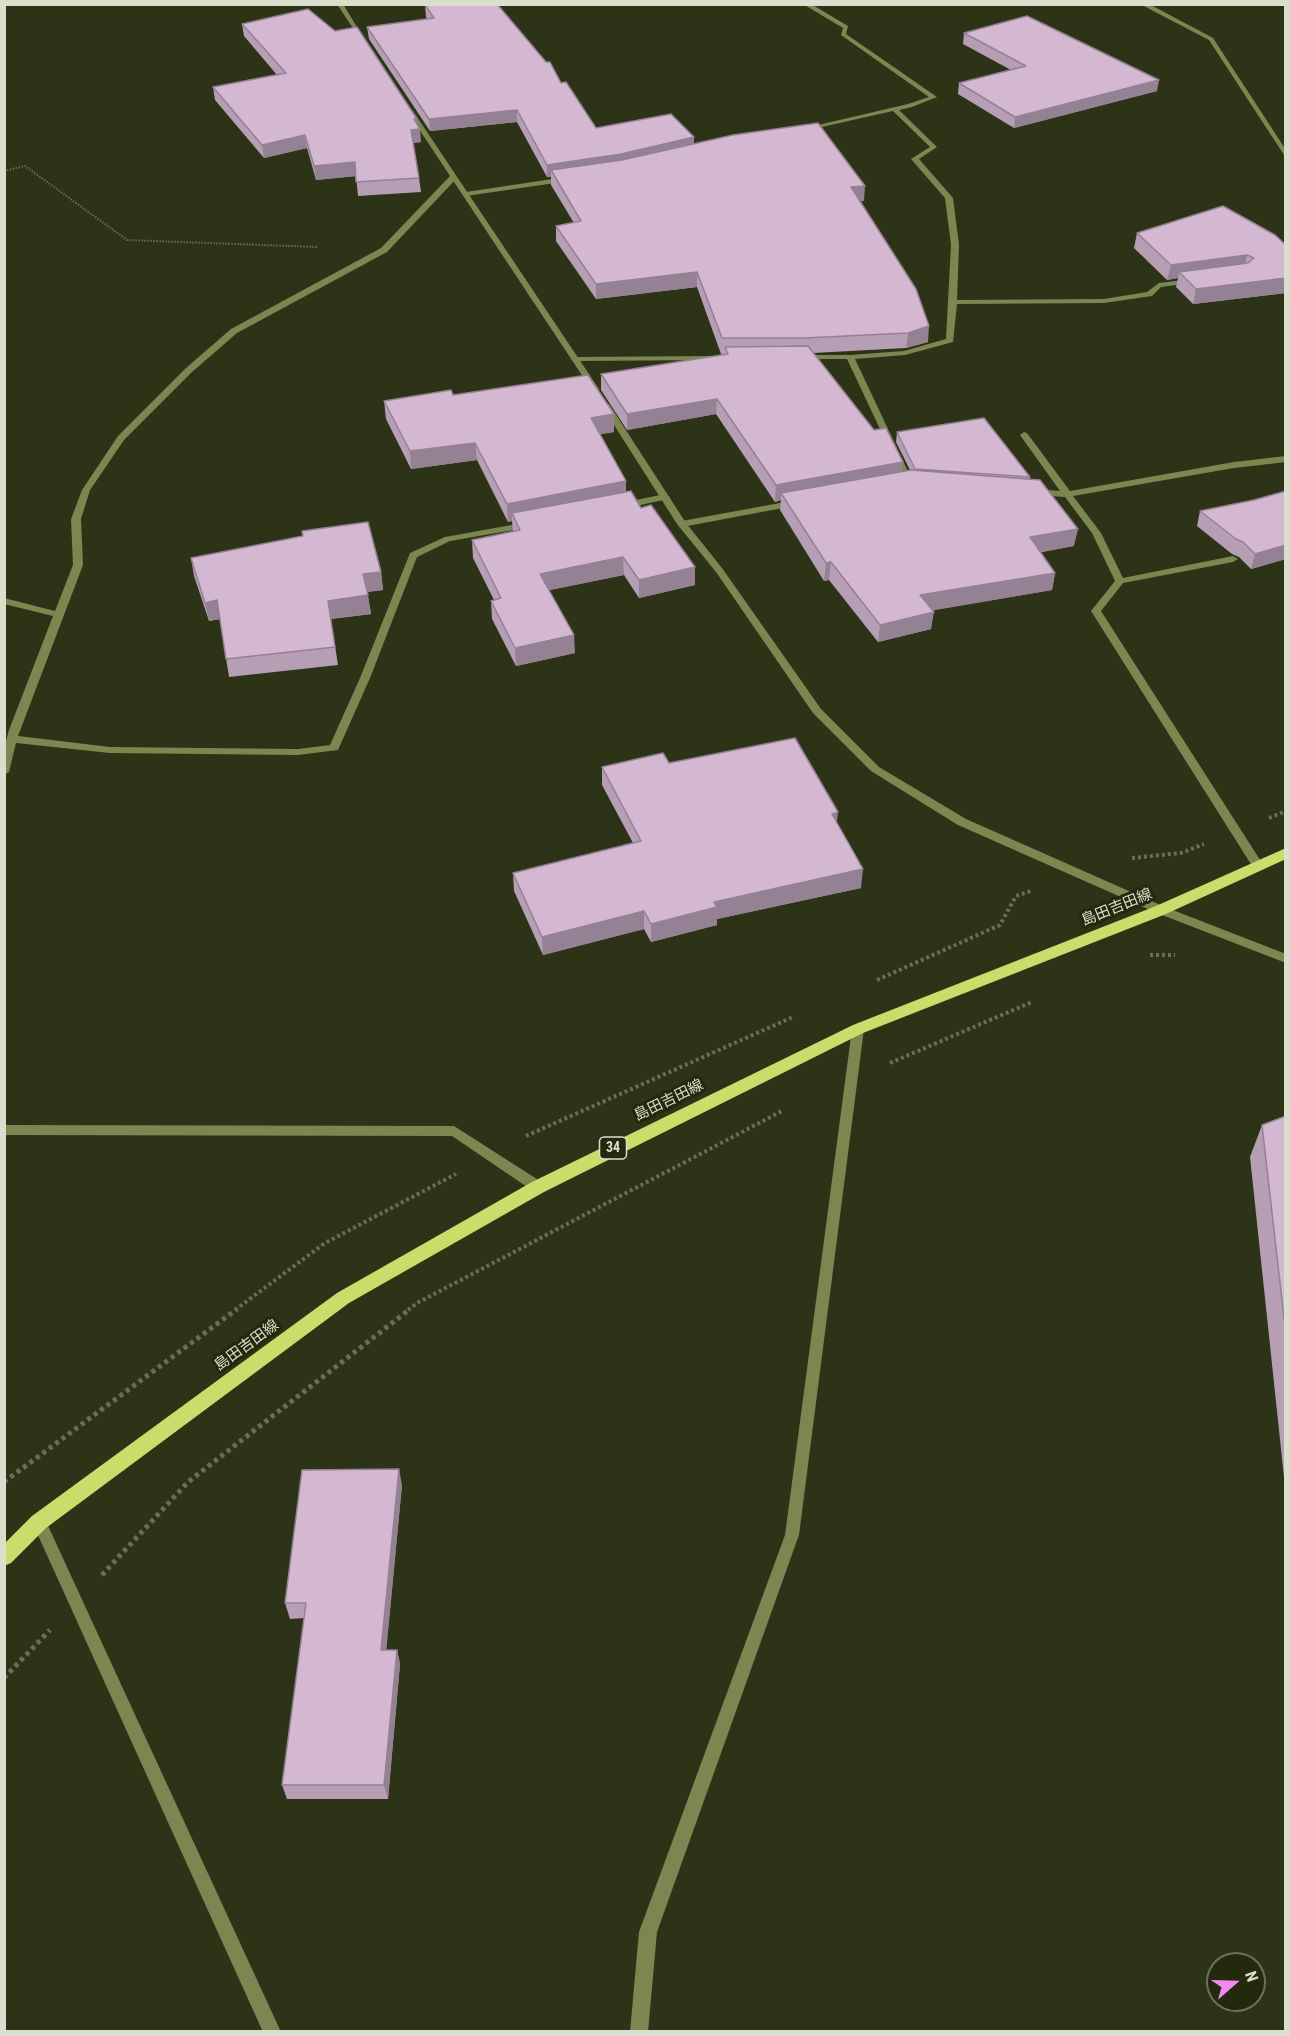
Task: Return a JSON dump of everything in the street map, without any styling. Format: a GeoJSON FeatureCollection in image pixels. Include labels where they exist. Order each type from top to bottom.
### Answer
{"type":"FeatureCollection","features":[{"type":"Feature","properties":{"kind":"main road","name":"島田吉田線"},"geometry":{"type":"LineString","coordinates":[[4,1557],[39,1522],[343,1298],[538,1187],[858,1029],[1161,909],[1286,854]]}},
{"type":"Feature","properties":{"kind":"street"},"geometry":{"type":"LineString","coordinates":[[340,4],[372,53]]}},
{"type":"Feature","properties":{"kind":"street"},"geometry":{"type":"LineString","coordinates":[[792,132],[910,106],[934,97],[843,34],[846,27],[806,4]]}},
{"type":"Feature","properties":{"kind":"street"},"geometry":{"type":"LineString","coordinates":[[1143,4],[1211,39],[1286,156]]}},
{"type":"Feature","properties":{"kind":"street"},"geometry":{"type":"LineString","coordinates":[[403,101],[682,524],[719,570],[817,711],[875,770],[962,822],[1161,909],[1286,959]]}},
{"type":"Feature","properties":{"kind":"street"},"geometry":{"type":"LineString","coordinates":[[790,357],[850,357],[904,353],[950,340],[955,245],[949,198],[915,159],[934,147],[894,109]]}},
{"type":"Feature","properties":{"kind":"street"},"geometry":{"type":"LineString","coordinates":[[466,194],[578,177]]}},
{"type":"Feature","properties":{"kind":"street"},"geometry":{"type":"LineString","coordinates":[[4,771],[10,736],[78,566],[76,519],[86,490],[121,438],[189,370],[234,331],[384,250],[453,178]]}},
{"type":"Feature","properties":{"kind":"street"},"geometry":{"type":"LineString","coordinates":[[952,302],[1104,302],[1149,294],[1159,285],[1202,279]]}},
{"type":"Feature","properties":{"kind":"street"},"geometry":{"type":"LineString","coordinates":[[850,357],[909,482]]}},
{"type":"Feature","properties":{"kind":"street"},"geometry":{"type":"LineString","coordinates":[[575,359],[730,358]]}},
{"type":"Feature","properties":{"kind":"street"},"geometry":{"type":"LineString","coordinates":[[1024,435],[1096,533],[1120,581]]}},
{"type":"Feature","properties":{"kind":"street"},"geometry":{"type":"LineString","coordinates":[[1022,491],[1067,494],[1234,465],[1286,459]]}},
{"type":"Feature","properties":{"kind":"street"},"geometry":{"type":"LineString","coordinates":[[898,484],[920,483]]}},
{"type":"Feature","properties":{"kind":"street"},"geometry":{"type":"LineString","coordinates":[[608,509],[665,497]]}},
{"type":"Feature","properties":{"kind":"street"},"geometry":{"type":"LineString","coordinates":[[682,524],[807,501]]}},
{"type":"Feature","properties":{"kind":"street"},"geometry":{"type":"LineString","coordinates":[[10,736],[110,750],[298,752],[334,748],[365,678],[413,555],[448,539],[539,523]]}},
{"type":"Feature","properties":{"kind":"street"},"geometry":{"type":"LineString","coordinates":[[1233,560],[1120,581],[1096,611],[1258,866]]}},
{"type":"Feature","properties":{"kind":"street"},"geometry":{"type":"LineString","coordinates":[[4,601],[59,615]]}},
{"type":"Feature","properties":{"kind":"street"},"geometry":{"type":"LineString","coordinates":[[639,2031],[648,1932],[792,1535],[858,1029]]}},
{"type":"Feature","properties":{"kind":"street"},"geometry":{"type":"LineString","coordinates":[[4,1130],[454,1131],[538,1187]]}},
{"type":"Feature","properties":{"kind":"street"},"geometry":{"type":"LineString","coordinates":[[39,1522],[272,2031]]}},
{"type":"Feature","properties":{"kind":"path"},"geometry":{"type":"LineString","coordinates":[[4,171],[25,166],[127,240],[384,250]]}},
{"type":"Feature","properties":{"kind":"path"},"geometry":{"type":"LineString","coordinates":[[1144,955],[1178,955]]}},
{"type":"Feature","properties":{"kind":"path"},"geometry":{"type":"LineString","coordinates":[[886,1065],[1036,1000]]}},
{"type":"Feature","properties":{"kind":"path"},"geometry":{"type":"LineString","coordinates":[[100,1576],[189,1482],[417,1303],[790,1106]]}},
{"type":"Feature","properties":{"kind":"path"},"geometry":{"type":"LineString","coordinates":[[4,1678],[52,1627]]}},
{"type":"Feature","properties":{"kind":"building"},"geometry":{"type":"Polygon","coordinates":[[[497,4],[546,62],[550,62],[561,83],[566,82],[596,128],[671,114],[694,137],[621,154],[547,165],[517,110],[429,119],[367,27],[434,18],[425,5],[497,4]]]}},
{"type":"Feature","properties":{"kind":"building"},"geometry":{"type":"Polygon","coordinates":[[[308,9],[335,31],[357,27],[417,119],[414,119],[420,129],[411,130],[419,178],[356,182],[355,162],[314,166],[305,135],[262,145],[213,87],[286,73],[242,24],[308,9]]]}},
{"type":"Feature","properties":{"kind":"building"},"geometry":{"type":"Polygon","coordinates":[[[1027,16],[1159,80],[1015,117],[959,83],[1026,66],[964,33],[1027,16]]]}},
{"type":"Feature","properties":{"kind":"building"},"geometry":{"type":"Polygon","coordinates":[[[818,123],[865,186],[851,187],[916,289],[929,326],[908,333],[804,338],[722,338],[697,272],[596,284],[556,226],[581,221],[551,170],[622,160],[733,135],[818,123]]]}},
{"type":"Feature","properties":{"kind":"building"},"geometry":{"type":"Polygon","coordinates":[[[1223,206],[1275,235],[1286,245],[1286,278],[1196,289],[1179,272],[1248,263],[1254,258],[1247,255],[1171,265],[1137,233],[1223,206]]]}},
{"type":"Feature","properties":{"kind":"building"},"geometry":{"type":"Polygon","coordinates":[[[808,346],[874,430],[886,428],[903,462],[776,485],[717,399],[627,414],[601,374],[728,354],[725,347],[808,346]]]}},
{"type":"Feature","properties":{"kind":"building"},"geometry":{"type":"Polygon","coordinates":[[[588,375],[614,414],[591,418],[626,481],[507,504],[475,443],[410,451],[384,401],[451,390],[453,395],[588,375]]]}},
{"type":"Feature","properties":{"kind":"building"},"geometry":{"type":"Polygon","coordinates":[[[984,418],[1030,477],[915,469],[897,432],[984,418]]]}},
{"type":"Feature","properties":{"kind":"building"},"geometry":{"type":"Polygon","coordinates":[[[911,470],[1040,480],[1078,529],[1030,537],[1055,573],[920,595],[934,612],[880,625],[831,562],[826,563],[781,493],[911,470]]]}},
{"type":"Feature","properties":{"kind":"building"},"geometry":{"type":"Polygon","coordinates":[[[631,491],[641,508],[651,505],[695,567],[639,580],[623,557],[540,574],[574,635],[515,648],[491,601],[501,598],[472,540],[520,530],[512,513],[631,491]]]}},
{"type":"Feature","properties":{"kind":"building"},"geometry":{"type":"Polygon","coordinates":[[[1286,491],[1286,545],[1255,554],[1243,542],[1200,511],[1254,500],[1286,491]]]}},
{"type":"Feature","properties":{"kind":"building"},"geometry":{"type":"Polygon","coordinates":[[[368,522],[381,572],[363,574],[368,595],[328,601],[335,647],[226,659],[217,600],[205,603],[191,558],[303,536],[302,531],[368,522]]]}},
{"type":"Feature","properties":{"kind":"building"},"geometry":{"type":"Polygon","coordinates":[[[795,738],[838,812],[832,814],[863,869],[714,902],[717,907],[651,924],[644,911],[542,937],[513,873],[641,841],[602,767],[663,753],[669,763],[795,738]]]}},
{"type":"Feature","properties":{"kind":"building"},"geometry":{"type":"Polygon","coordinates":[[[1286,1116],[1286,1335],[1262,1125],[1286,1116]]]}},
{"type":"Feature","properties":{"kind":"building"},"geometry":{"type":"Polygon","coordinates":[[[399,1469],[381,1650],[397,1650],[384,1785],[282,1785],[306,1603],[285,1603],[302,1470],[399,1469]]]}}]}
